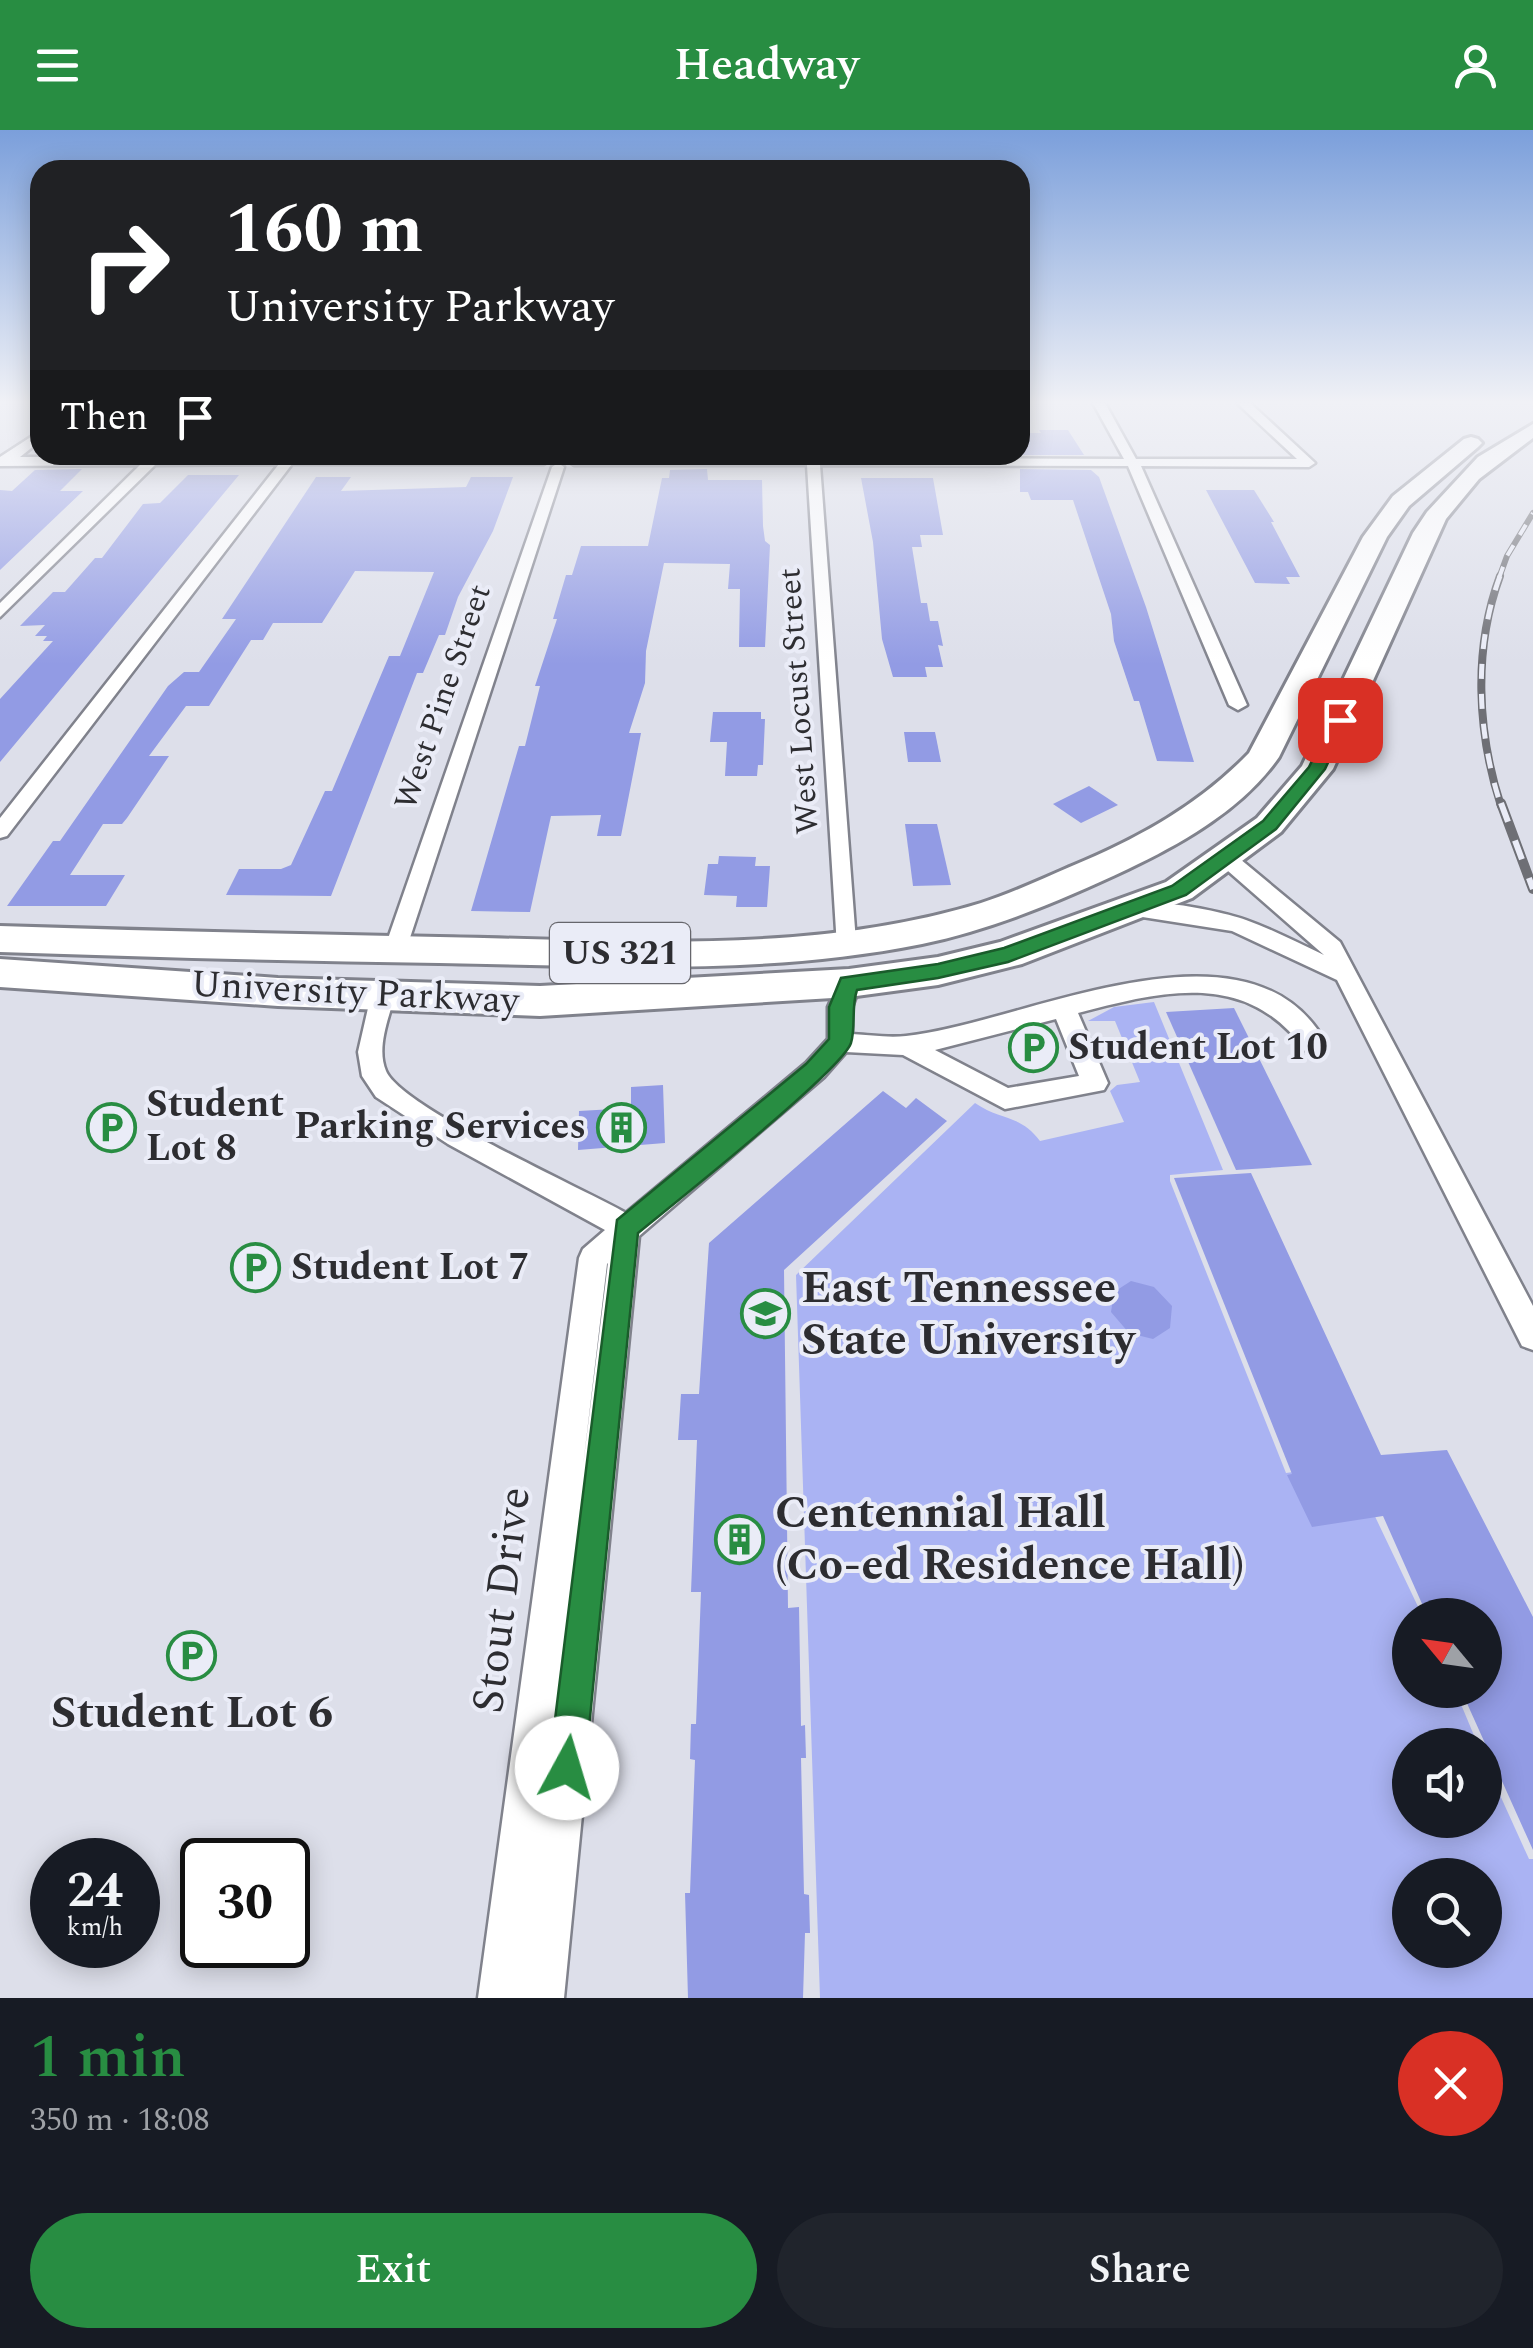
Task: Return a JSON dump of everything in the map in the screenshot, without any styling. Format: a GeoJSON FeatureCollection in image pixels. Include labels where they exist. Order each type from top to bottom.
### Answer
{"type":"FeatureCollection","features":[{"type":"Feature","properties":{"kind":"highway","name":"University Parkway"},"geometry":{"type":"LineString","coordinates":[[0,939],[395,950],[685,952],[786,949],[845,942],[987,914],[1040,895],[1176,831],[1202,815],[1263,757],[1352,578],[1413,490]]}},
{"type":"Feature","properties":{"kind":"highway","name":"University Parkway"},"geometry":{"type":"LineString","coordinates":[[0,973],[278,992],[540,1001],[848,983],[938,971],[1008,954],[1179,890],[1269,825],[1317,769],[1425,533],[1444,502],[1457,490]]}},
{"type":"Feature","properties":{"kind":"highway"},"geometry":{"type":"LineString","coordinates":[[1352,578],[1400,588]]}},
{"type":"Feature","properties":{"kind":"highway"},"geometry":{"type":"LineString","coordinates":[[1176,831],[1227,859]]}},
{"type":"Feature","properties":{"kind":"highway"},"geometry":{"type":"LineString","coordinates":[[845,942],[848,983]]}},
{"type":"Feature","properties":{"kind":"highway"},"geometry":{"type":"LineString","coordinates":[[383,995],[395,950]]}},
{"type":"Feature","properties":{"kind":"street"},"geometry":{"type":"LineString","coordinates":[[0,612],[122,490]]}},
{"type":"Feature","properties":{"kind":"street"},"geometry":{"type":"LineString","coordinates":[[0,832],[266,490]]}},
{"type":"Feature","properties":{"kind":"street","name":"West Pine Street"},"geometry":{"type":"LineString","coordinates":[[395,950],[549,490]]}},
{"type":"Feature","properties":{"kind":"street","name":"West Locust Street"},"geometry":{"type":"LineString","coordinates":[[815,490],[845,942]]}},
{"type":"Feature","properties":{"kind":"street"},"geometry":{"type":"LineString","coordinates":[[1146,490],[1238,706]]}},
{"type":"Feature","properties":{"kind":"street"},"geometry":{"type":"LineString","coordinates":[[1227,859],[1332,948],[1533,1336]]}},
{"type":"Feature","properties":{"kind":"street"},"geometry":{"type":"LineString","coordinates":[[1136,909],[1195,915],[1238,925],[1347,975]]}},
{"type":"Feature","properties":{"kind":"street"},"geometry":{"type":"LineString","coordinates":[[848,983],[840,1007],[840,1042],[907,1046],[1140,991],[1238,988],[1277,1006],[1314,1043]]}},
{"type":"Feature","properties":{"kind":"street"},"geometry":{"type":"LineString","coordinates":[[383,995],[369,1052],[373,1073],[384,1088],[427,1118],[578,1198],[626,1228]]}},
{"type":"Feature","properties":{"kind":"street"},"geometry":{"type":"LineString","coordinates":[[907,1046],[1005,1098],[1095,1083],[1066,1011]]}},
{"type":"Feature","properties":{"kind":"street","name":"Stout Drive"},"geometry":{"type":"LineString","coordinates":[[500,1998],[593,1258],[791,1090],[840,1042]]}},
{"type":"Feature","properties":{"kind":"street","name":"Stout Drive"},"geometry":{"type":"LineString","coordinates":[[542,1998],[626,1228]]}},
{"type":"Feature","properties":{"kind":"shaded area"},"geometry":{"type":"Polygon","coordinates":[[[1154,1002],[1223,1170],[1170,1175],[1170,1181],[1286,1473],[1350,1464],[1414,1598],[1392,1598],[1392,1708],[1463,1708],[1471,1728],[1392,1728],[1392,1838],[1502,1838],[1502,1799],[1529,1859],[1533,1859],[1533,1998],[820,1998],[796,1275],[975,1103],[1025,1126],[1040,1141],[1124,1122],[1110,1091],[1117,1085],[1140,1082],[1115,1021],[1088,1021],[1114,1007],[1154,1002]]]}},
{"type":"Feature","properties":{"kind":"building"},"geometry":{"type":"Polygon","coordinates":[[[0,490],[83,491],[0,570],[0,490]]]}},
{"type":"Feature","properties":{"kind":"building"},"geometry":{"type":"Polygon","coordinates":[[[173,490],[226,490],[0,762],[0,699],[53,641],[43,641],[47,636],[35,636],[45,625],[20,626],[53,592],[65,592],[95,558],[102,558],[143,504],[160,503],[173,490]]]}},
{"type":"Feature","properties":{"kind":"building"},"geometry":{"type":"Polygon","coordinates":[[[307,490],[508,490],[493,531],[458,597],[445,635],[439,635],[423,673],[417,673],[331,896],[226,895],[239,869],[281,869],[291,865],[325,791],[332,791],[389,656],[400,656],[434,572],[355,571],[322,623],[273,623],[263,640],[251,640],[209,706],[186,706],[149,756],[169,756],[127,818],[122,824],[103,824],[70,875],[125,875],[106,906],[7,906],[53,841],[60,841],[168,686],[184,672],[199,672],[236,619],[222,619],[307,490]]]}},
{"type":"Feature","properties":{"kind":"building"},"geometry":{"type":"Polygon","coordinates":[[[659,490],[762,490],[765,541],[770,545],[765,647],[739,647],[740,589],[728,589],[730,564],[664,563],[646,651],[645,683],[629,733],[641,733],[621,836],[597,836],[601,815],[551,816],[530,912],[471,911],[519,746],[525,746],[540,686],[535,686],[557,619],[553,619],[566,575],[572,575],[581,546],[648,546],[659,490]]]}},
{"type":"Feature","properties":{"kind":"building"},"geometry":{"type":"Polygon","coordinates":[[[863,490],[935,490],[943,535],[920,535],[922,547],[912,547],[921,603],[927,603],[930,621],[938,621],[943,646],[938,645],[943,667],[925,667],[927,677],[893,677],[882,639],[873,542],[863,490]]]}},
{"type":"Feature","properties":{"kind":"building"},"geometry":{"type":"Polygon","coordinates":[[[1104,490],[1146,607],[1194,762],[1157,761],[1139,701],[1134,701],[1114,641],[1111,614],[1073,500],[1031,500],[1028,492],[1020,492],[1104,490]]]}},
{"type":"Feature","properties":{"kind":"building"},"geometry":{"type":"Polygon","coordinates":[[[1206,490],[1254,490],[1300,577],[1286,577],[1290,584],[1255,583],[1206,490]]]}},
{"type":"Feature","properties":{"kind":"building"},"geometry":{"type":"Polygon","coordinates":[[[713,712],[761,712],[761,719],[765,719],[763,765],[758,765],[757,776],[725,776],[727,742],[710,742],[713,712]]]}},
{"type":"Feature","properties":{"kind":"building"},"geometry":{"type":"Polygon","coordinates":[[[904,732],[935,732],[941,762],[908,762],[904,732]]]}},
{"type":"Feature","properties":{"kind":"building"},"geometry":{"type":"Polygon","coordinates":[[[1089,786],[1118,805],[1081,823],[1053,804],[1089,786]]]}},
{"type":"Feature","properties":{"kind":"building"},"geometry":{"type":"Polygon","coordinates":[[[905,824],[937,824],[951,885],[913,886],[905,824]]]}},
{"type":"Feature","properties":{"kind":"building"},"geometry":{"type":"Polygon","coordinates":[[[719,856],[756,857],[755,866],[770,866],[767,907],[736,907],[737,896],[704,895],[708,864],[718,864],[719,856]]]}},
{"type":"Feature","properties":{"kind":"building"},"geometry":{"type":"Polygon","coordinates":[[[1234,1008],[1312,1165],[1236,1170],[1166,1012],[1234,1008]]]}},
{"type":"Feature","properties":{"kind":"building","name":"Parking Services"},"geometry":{"type":"Polygon","coordinates":[[[663,1085],[665,1143],[578,1150],[579,1111],[631,1108],[631,1087],[663,1085]]]}},
{"type":"Feature","properties":{"kind":"building","name":"Centennial Hall (Co-ed Residence Hall)"},"geometry":{"type":"Polygon","coordinates":[[[883,1091],[906,1108],[916,1098],[947,1121],[784,1270],[788,1608],[799,1607],[801,1726],[805,1725],[806,1758],[801,1758],[804,1894],[809,1895],[810,1933],[805,1933],[803,1998],[688,1998],[685,1893],[690,1893],[695,1760],[690,1759],[691,1724],[696,1724],[701,1592],[691,1592],[697,1440],[678,1440],[681,1394],[699,1394],[709,1243],[883,1091]]]}},
{"type":"Feature","properties":{"kind":"building"},"geometry":{"type":"Polygon","coordinates":[[[1251,1173],[1381,1455],[1447,1450],[1533,1617],[1533,1850],[1502,1781],[1502,1728],[1478,1728],[1469,1708],[1502,1708],[1502,1598],[1419,1598],[1383,1516],[1312,1527],[1287,1475],[1292,1474],[1174,1178],[1251,1173]]]}},
{"type":"Feature","properties":{"kind":"building"},"geometry":{"type":"Polygon","coordinates":[[[1131,1281],[1154,1287],[1172,1306],[1170,1328],[1153,1339],[1129,1333],[1111,1312],[1114,1292],[1131,1281]]]}},
{"type":"Feature","properties":{"kind":"railway"},"geometry":{"type":"LineString","coordinates":[[1499,578],[1507,556],[1533,513]]}},
{"type":"Feature","properties":{"kind":"railway"},"geometry":{"type":"LineString","coordinates":[[1500,576],[1485,632],[1481,691],[1487,749],[1501,806]]}},
{"type":"Feature","properties":{"kind":"railway"},"geometry":{"type":"LineString","coordinates":[[1501,803],[1533,889]]}},
{"type":"Feature","properties":{"kind":"place","name":"Student Lot 10"},"geometry":{"type":"Point","coordinates":[1033,1048]}},
{"type":"Feature","properties":{"kind":"place","name":"Student Lot 8"},"geometry":{"type":"Point","coordinates":[111,1127]}},
{"type":"Feature","properties":{"kind":"place","name":"Parking Services"},"geometry":{"type":"Point","coordinates":[621,1127]}},
{"type":"Feature","properties":{"kind":"place","name":"Student Lot 7"},"geometry":{"type":"Point","coordinates":[256,1268]}},
{"type":"Feature","properties":{"kind":"place","name":"East Tennessee State University"},"geometry":{"type":"Point","coordinates":[766,1314]}},
{"type":"Feature","properties":{"kind":"place","name":"Centennial Hall (Co-ed Residence Hall)"},"geometry":{"type":"Point","coordinates":[740,1539]}},
{"type":"Feature","properties":{"kind":"place","name":"Student Lot 6"},"geometry":{"type":"Point","coordinates":[192,1655]}},
{"type":"Feature","properties":{"kind":"route"},"geometry":{"type":"LineString","coordinates":[[567,1768],[626,1228],[768,1111],[840,1042],[840,1007],[848,983],[938,971],[1008,954],[1179,890],[1269,825],[1317,769],[1340,720]]}}]}
